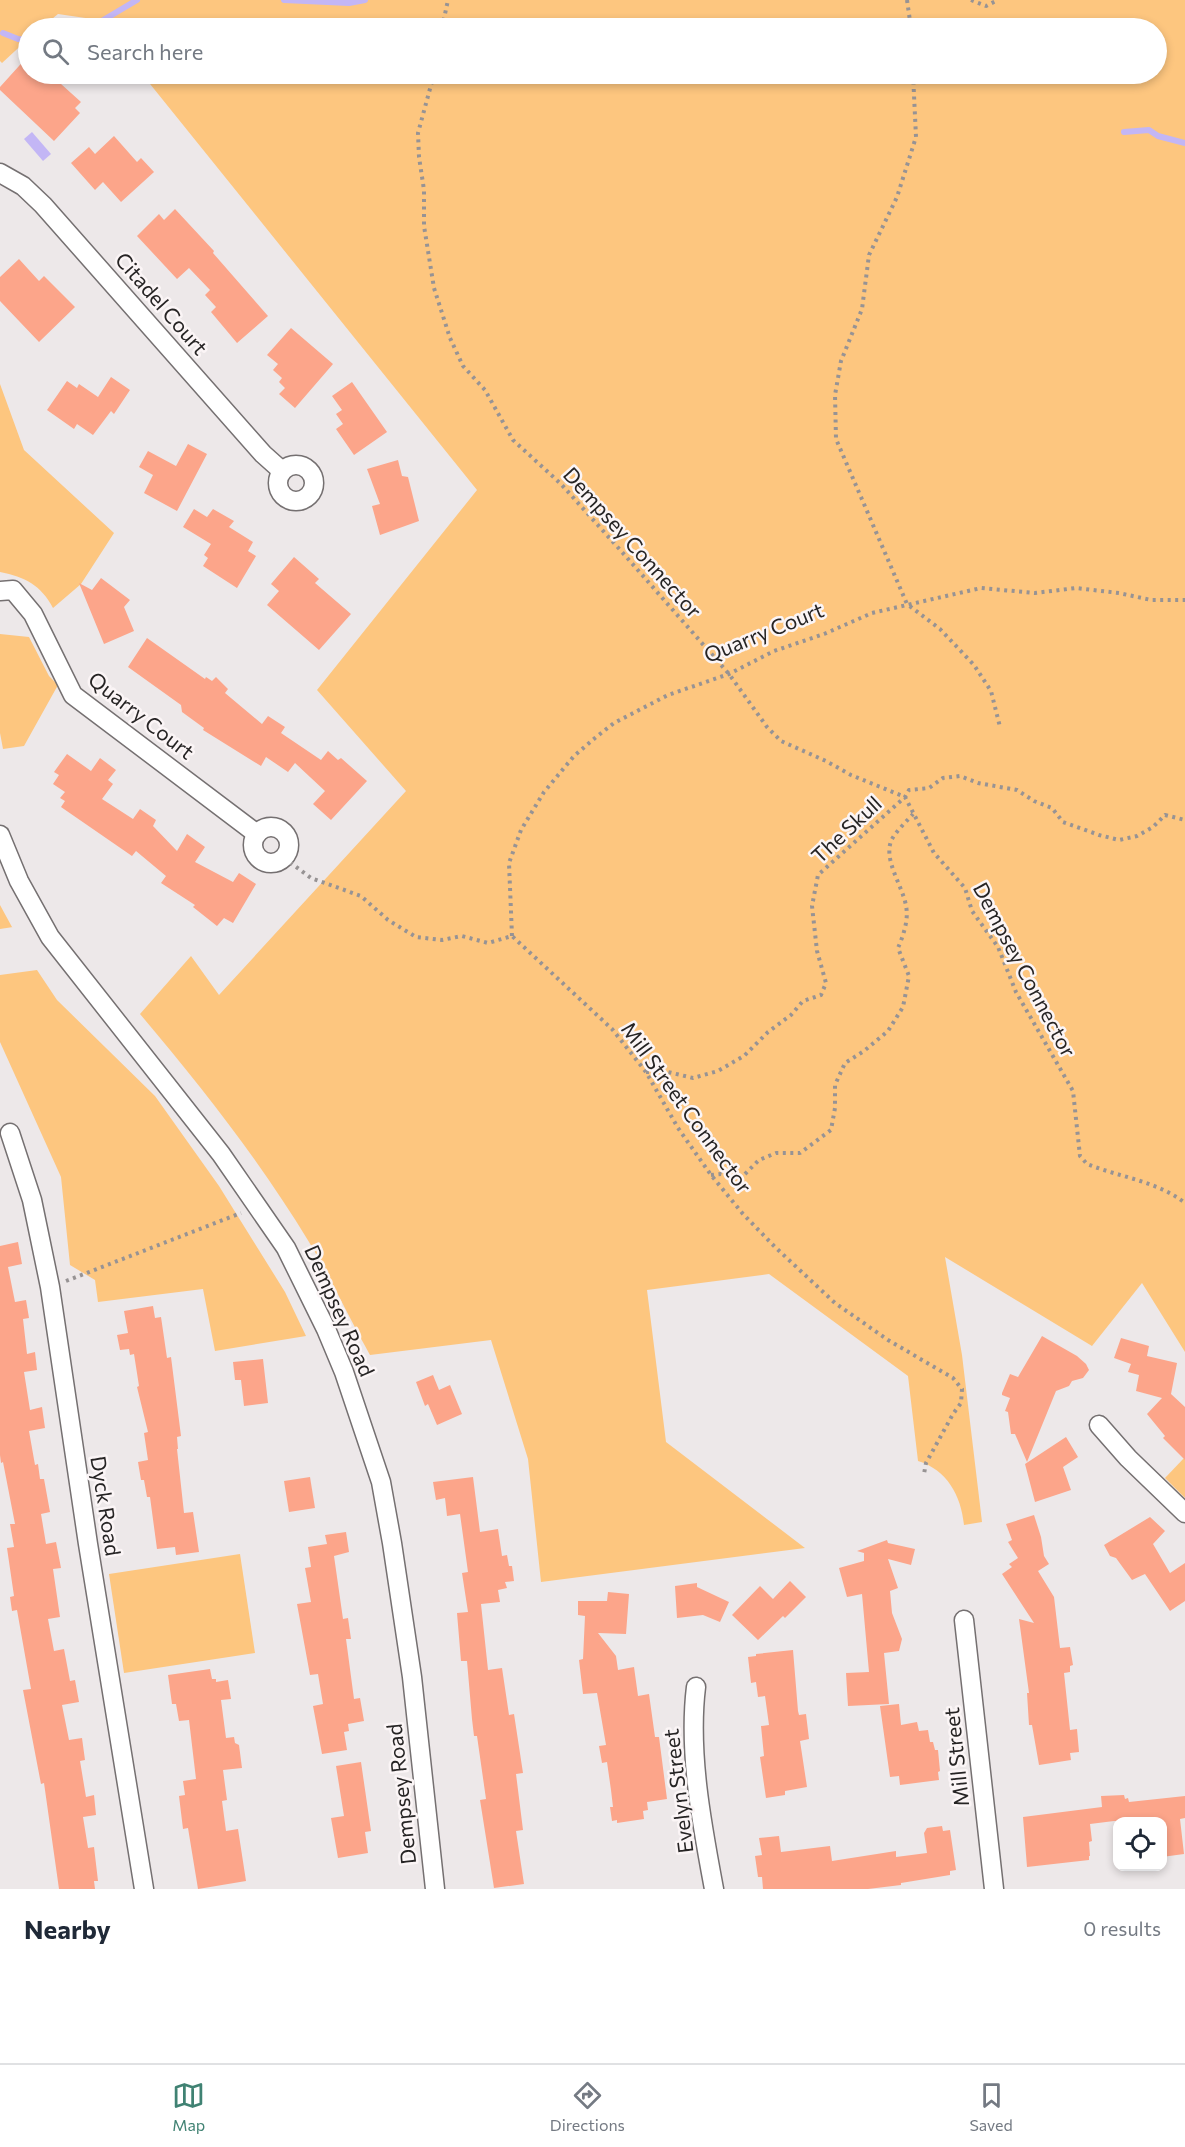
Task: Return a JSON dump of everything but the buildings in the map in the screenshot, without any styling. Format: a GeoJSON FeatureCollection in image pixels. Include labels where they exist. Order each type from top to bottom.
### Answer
{"type":"FeatureCollection","features":[{"type":"Feature","properties":{"kind":"street","name":"Citadel Court"},"geometry":{"type":"LineString","coordinates":[[0,173],[23,186],[43,205],[263,454],[282,471]]}},
{"type":"Feature","properties":{"kind":"street","name":"Quarry Court"},"geometry":{"type":"LineString","coordinates":[[0,591],[13,590],[33,614],[73,695],[257,834]]}},
{"type":"Feature","properties":{"kind":"street"},"geometry":{"type":"LineString","coordinates":[[267,827],[274,827],[284,832],[289,843],[284,858],[268,863],[257,857],[252,846],[257,834],[267,827]]}},
{"type":"Feature","properties":{"kind":"street","name":"Dempsey Road"},"geometry":{"type":"LineString","coordinates":[[0,835],[19,881],[50,936],[221,1154],[286,1248],[326,1329],[344,1372],[381,1482],[392,1543],[412,1677],[435,1889]]}},
{"type":"Feature","properties":{"kind":"street","name":"Dyck Road"},"geometry":{"type":"LineString","coordinates":[[10,1133],[32,1200],[50,1287],[88,1544],[144,1889]]}},
{"type":"Feature","properties":{"kind":"street"},"geometry":{"type":"LineString","coordinates":[[1099,1425],[1128,1458],[1185,1513]]}},
{"type":"Feature","properties":{"kind":"street","name":"Mill Street"},"geometry":{"type":"LineString","coordinates":[[964,1620],[994,1889]]}},
{"type":"Feature","properties":{"kind":"street","name":"Evelyn Street"},"geometry":{"type":"LineString","coordinates":[[696,1687],[692,1718],[694,1744],[714,1889]]}},
{"type":"Feature","properties":{"kind":"path"},"geometry":{"type":"LineString","coordinates":[[444,18],[448,0]]}},
{"type":"Feature","properties":{"kind":"path"},"geometry":{"type":"LineString","coordinates":[[907,0],[910,18]]}},
{"type":"Feature","properties":{"kind":"path"},"geometry":{"type":"LineString","coordinates":[[971,0],[986,6],[998,0]]}},
{"type":"Feature","properties":{"kind":"path","name":"Dempsey Connector"},"geometry":{"type":"LineString","coordinates":[[431,84],[418,133],[424,190],[424,226],[434,288],[450,338],[463,366],[485,390],[513,440],[561,484],[729,674],[767,727],[781,741],[851,775],[905,797],[934,853],[964,888],[972,911],[998,947],[1016,992],[1073,1091],[1080,1156],[1086,1164],[1173,1193],[1185,1203]]}},
{"type":"Feature","properties":{"kind":"path"},"geometry":{"type":"LineString","coordinates":[[913,84],[916,137],[897,197],[869,255],[862,309],[841,361],[835,395],[836,439],[907,604],[940,629],[974,665],[991,691],[1000,727]]}},
{"type":"Feature","properties":{"kind":"path","name":"Quarry Court"},"geometry":{"type":"LineString","coordinates":[[512,936],[508,863],[521,830],[544,792],[574,756],[614,723],[668,695],[729,674],[774,651],[824,634],[872,613],[981,588],[1035,593],[1076,588],[1119,593],[1151,600],[1185,600]]}},
{"type":"Feature","properties":{"kind":"path","name":"The Skull"},"geometry":{"type":"LineString","coordinates":[[646,1072],[668,1072],[693,1078],[718,1071],[744,1056],[768,1032],[791,1015],[803,1001],[821,995],[826,983],[817,951],[812,906],[818,875],[905,797],[909,790],[929,789],[943,778],[960,776],[978,783],[1017,790],[1034,801],[1052,808],[1063,822],[1119,840],[1137,836],[1153,827],[1165,815],[1185,820]]}},
{"type":"Feature","properties":{"kind":"path"},"geometry":{"type":"LineString","coordinates":[[711,1175],[721,1174],[739,1180],[759,1160],[776,1153],[800,1153],[831,1130],[835,1108],[835,1085],[844,1063],[864,1051],[888,1031],[903,1007],[909,976],[898,948],[904,934],[907,909],[901,885],[890,865],[891,840],[913,814]]}},
{"type":"Feature","properties":{"kind":"path"},"geometry":{"type":"LineString","coordinates":[[284,858],[311,878],[361,896],[388,920],[416,937],[442,940],[462,936],[488,943],[512,936]]}},
{"type":"Feature","properties":{"kind":"path","name":"Mill Street Connector"},"geometry":{"type":"LineString","coordinates":[[512,936],[612,1029],[646,1072],[678,1128],[711,1175],[759,1230],[835,1303],[888,1340],[953,1378],[962,1389],[961,1403],[926,1463],[924,1474]]}},
{"type":"Feature","properties":{"kind":"path"},"geometry":{"type":"LineString","coordinates":[[50,1287],[258,1206]]}},
{"type":"Feature","properties":{"kind":"shaded area"},"geometry":{"type":"Polygon","coordinates":[[[0,0],[1185,0],[1185,1352],[1142,1283],[1092,1346],[945,1257],[962,1355],[982,1522],[964,1525],[960,1504],[951,1485],[937,1471],[918,1461],[908,1376],[769,1274],[647,1290],[666,1442],[805,1548],[541,1582],[528,1459],[491,1340],[370,1355],[317,1256],[270,1182],[207,1096],[140,1014],[191,956],[219,995],[406,791],[317,690],[477,490],[150,84],[1167,84],[1167,18],[85,18],[58,14],[53,18],[18,18],[18,48],[2,63],[0,61],[0,0]]]}},
{"type":"Feature","properties":{"kind":"shaded area"},"geometry":{"type":"Polygon","coordinates":[[[32,132],[51,154],[43,161],[24,139],[32,132]]]}},
{"type":"Feature","properties":{"kind":"shaded area"},"geometry":{"type":"Polygon","coordinates":[[[0,384],[24,450],[114,533],[81,584],[53,608],[43,593],[31,583],[17,576],[0,572],[0,384]]]}},
{"type":"Feature","properties":{"kind":"shaded area"},"geometry":{"type":"Polygon","coordinates":[[[0,634],[29,637],[49,676],[58,685],[24,746],[3,749],[0,733],[0,634]]]}},
{"type":"Feature","properties":{"kind":"shaded area"},"geometry":{"type":"Polygon","coordinates":[[[0,905],[12,927],[13,927],[0,929],[0,905]]]}},
{"type":"Feature","properties":{"kind":"shaded area"},"geometry":{"type":"Polygon","coordinates":[[[37,970],[57,1000],[155,1096],[219,1186],[285,1292],[306,1336],[215,1351],[203,1289],[98,1302],[95,1280],[70,1265],[61,1177],[0,1042],[0,975],[37,970]]]}},
{"type":"Feature","properties":{"kind":"shaded area"},"geometry":{"type":"Polygon","coordinates":[[[1185,1457],[1185,1498],[1165,1478],[1185,1457]]]}},
{"type":"Feature","properties":{"kind":"shaded area"},"geometry":{"type":"Polygon","coordinates":[[[240,1554],[255,1653],[124,1673],[109,1574],[240,1554]]]}},
{"type":"Feature","properties":{"kind":"waterway"},"geometry":{"type":"LineString","coordinates":[[107,18],[137,0]]}},
{"type":"Feature","properties":{"kind":"waterway"},"geometry":{"type":"LineString","coordinates":[[284,0],[349,3],[365,0]]}},
{"type":"Feature","properties":{"kind":"waterway"},"geometry":{"type":"LineString","coordinates":[[3,33],[18,39]]}},
{"type":"Feature","properties":{"kind":"waterway"},"geometry":{"type":"LineString","coordinates":[[1124,132],[1149,130],[1158,136],[1185,143]]}}]}
